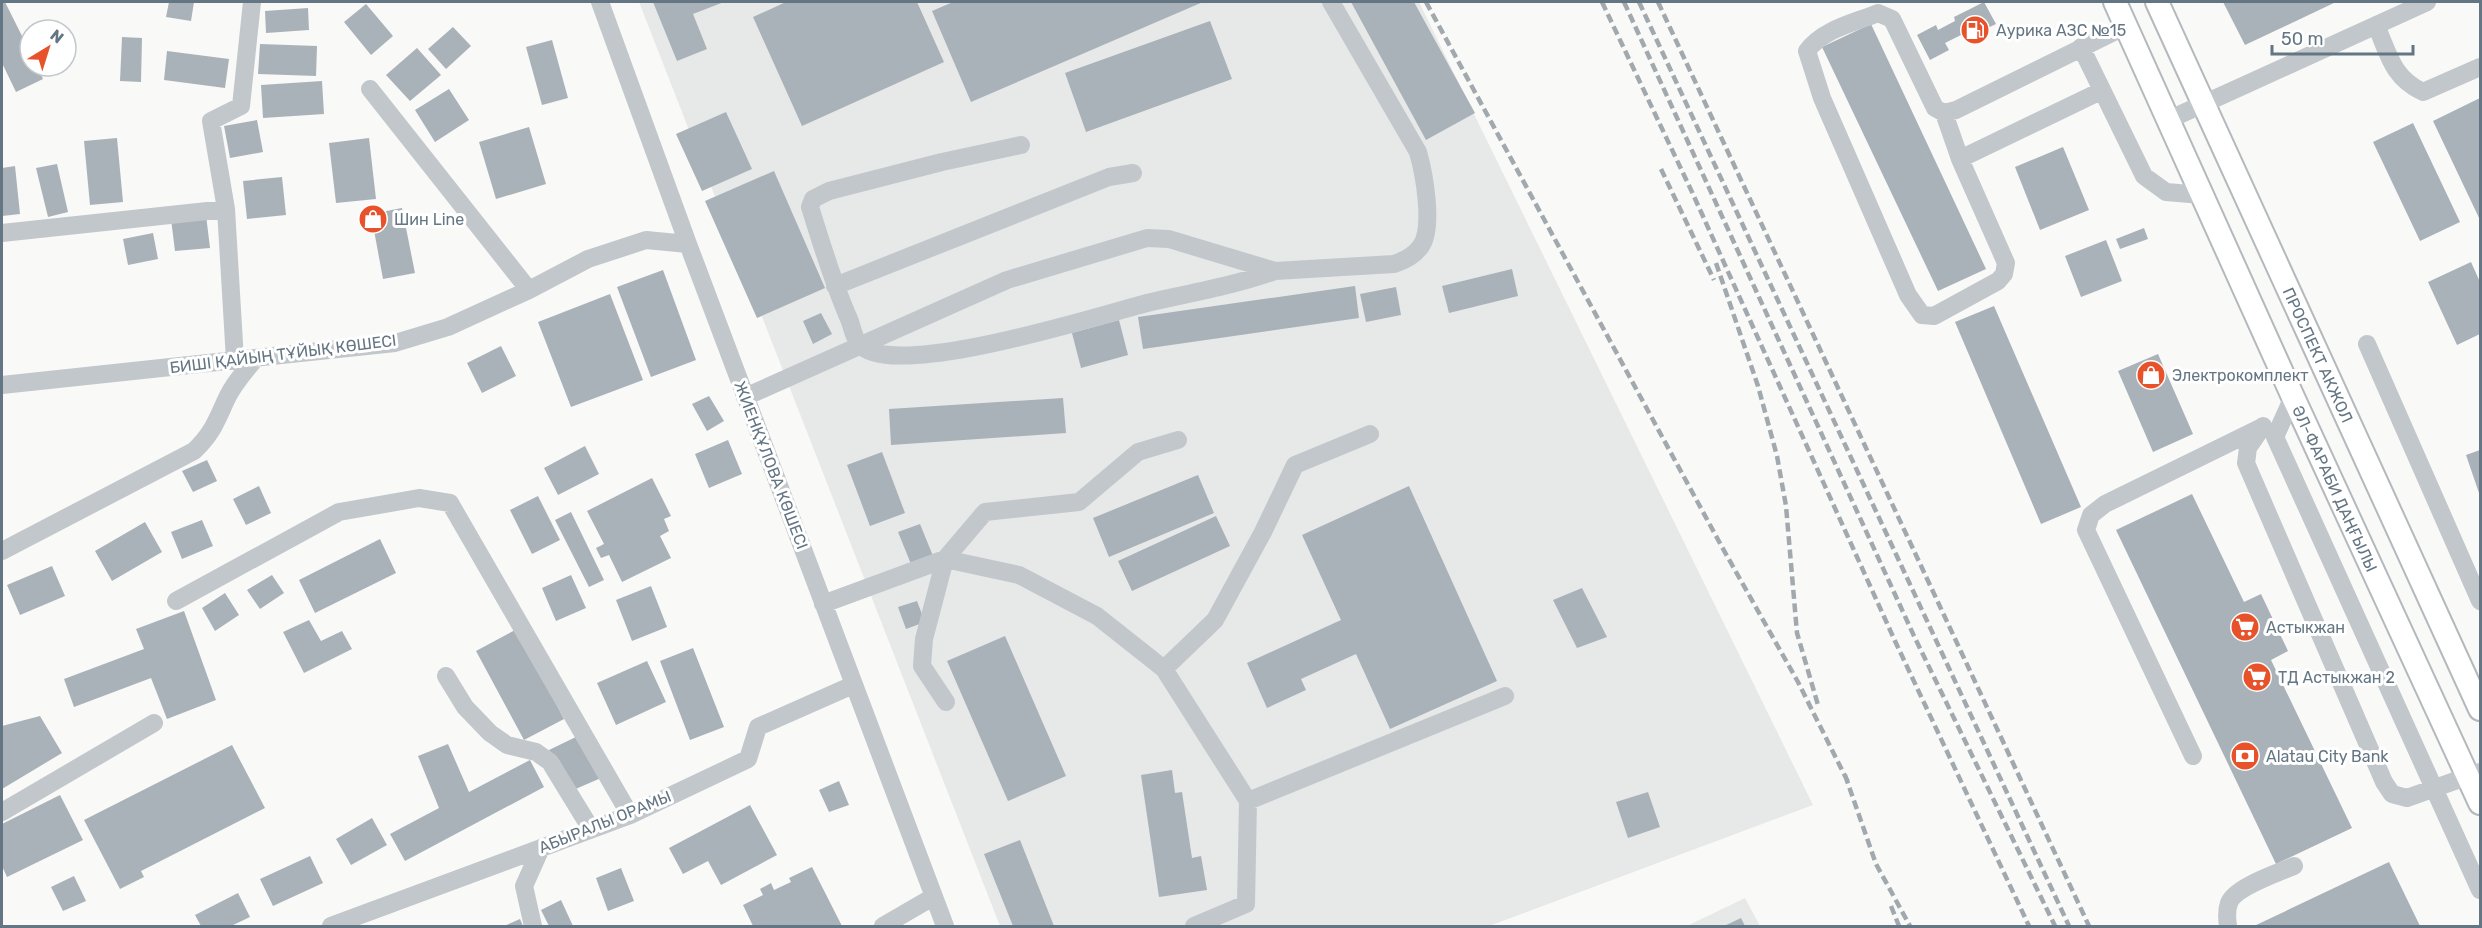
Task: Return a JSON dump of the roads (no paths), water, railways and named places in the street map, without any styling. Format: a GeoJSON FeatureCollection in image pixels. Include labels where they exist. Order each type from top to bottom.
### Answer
{"type":"FeatureCollection","features":[{"type":"Feature","properties":{"kind":"main road","name":"ӘЛ-ФАРАБИ ДАҢҒЫЛЫ"},"geometry":{"type":"LineString","coordinates":[[2115,2],[2202,195],[2289,406],[2474,774]]}},
{"type":"Feature","properties":{"kind":"main road","name":"ПРОСПЕКТ АКЖОЛ"},"geometry":{"type":"LineString","coordinates":[[2157,2],[2481,709]]}},
{"type":"Feature","properties":{"kind":"main road"},"geometry":{"type":"LineString","coordinates":[[2474,774],[2481,803]]}},
{"type":"Feature","properties":{"kind":"street"},"geometry":{"type":"LineString","coordinates":[[235,360],[226,209],[211,121],[241,106],[252,2]]}},
{"type":"Feature","properties":{"kind":"street","name":"ЖИЕНҚҰЛОВА КӨШЕСІ"},"geometry":{"type":"LineString","coordinates":[[600,2],[745,397],[945,927]]}},
{"type":"Feature","properties":{"kind":"street"},"geometry":{"type":"LineString","coordinates":[[1021,145],[840,188],[813,199],[810,207],[835,286],[859,344],[873,352],[894,356],[917,355],[1012,340],[1147,303],[1245,281],[1275,271],[1394,264],[1410,257],[1422,244],[1426,233],[1426,178],[1418,152],[1331,2]]}},
{"type":"Feature","properties":{"kind":"street"},"geometry":{"type":"LineString","coordinates":[[2168,120],[2427,2]]}},
{"type":"Feature","properties":{"kind":"street"},"geometry":{"type":"LineString","coordinates":[[1878,13],[1892,20],[1935,108],[1944,113],[1960,159],[2006,263],[2004,274],[1998,281],[1934,316],[1922,315],[1908,295],[1822,99],[1807,51],[1814,40],[1826,33],[1878,13]]}},
{"type":"Feature","properties":{"kind":"street"},"geometry":{"type":"LineString","coordinates":[[2376,25],[2399,76],[2423,92],[2481,67]]}},
{"type":"Feature","properties":{"kind":"street"},"geometry":{"type":"LineString","coordinates":[[1944,113],[1956,110],[2126,26]]}},
{"type":"Feature","properties":{"kind":"street"},"geometry":{"type":"LineString","coordinates":[[2081,47],[2144,176],[2166,192],[2202,195]]}},
{"type":"Feature","properties":{"kind":"street"},"geometry":{"type":"LineString","coordinates":[[370,89],[529,290]]}},
{"type":"Feature","properties":{"kind":"street"},"geometry":{"type":"LineString","coordinates":[[1960,159],[2101,91]]}},
{"type":"Feature","properties":{"kind":"street"},"geometry":{"type":"LineString","coordinates":[[835,286],[1109,177],[1133,173]]}},
{"type":"Feature","properties":{"kind":"street"},"geometry":{"type":"LineString","coordinates":[[2,233],[226,209]]}},
{"type":"Feature","properties":{"kind":"street"},"geometry":{"type":"LineString","coordinates":[[745,397],[833,359],[859,344],[1007,280],[1147,238],[1169,239],[1275,271]]}},
{"type":"Feature","properties":{"kind":"street","name":"БИШІ ҚАЙЫҢ ТҰЙЫҚ КӨШЕСІ"},"geometry":{"type":"LineString","coordinates":[[2,385],[396,343],[448,327],[529,290],[588,259],[646,240],[688,244]]}},
{"type":"Feature","properties":{"kind":"street"},"geometry":{"type":"LineString","coordinates":[[2367,344],[2481,601]]}},
{"type":"Feature","properties":{"kind":"street"},"geometry":{"type":"LineString","coordinates":[[2,551],[194,451],[208,437],[226,399],[255,358]]}},
{"type":"Feature","properties":{"kind":"street"},"geometry":{"type":"LineString","coordinates":[[2289,406],[2269,432],[2248,448],[2246,463],[2384,782],[2392,794],[2407,798],[2474,774]]}},
{"type":"Feature","properties":{"kind":"street"},"geometry":{"type":"LineString","coordinates":[[2193,756],[2086,530],[2091,515],[2105,504],[2269,432]]}},
{"type":"Feature","properties":{"kind":"street"},"geometry":{"type":"LineString","coordinates":[[2269,432],[2481,890]]}},
{"type":"Feature","properties":{"kind":"street"},"geometry":{"type":"LineString","coordinates":[[1164,669],[1215,620],[1263,532],[1295,465],[1370,434]]}},
{"type":"Feature","properties":{"kind":"street"},"geometry":{"type":"LineString","coordinates":[[946,702],[922,666],[924,639],[945,559],[985,512],[1079,502],[1138,452],[1178,440]]}},
{"type":"Feature","properties":{"kind":"street"},"geometry":{"type":"LineString","coordinates":[[176,601],[339,512],[418,498],[450,503],[630,815]]}},
{"type":"Feature","properties":{"kind":"street"},"geometry":{"type":"LineString","coordinates":[[823,604],[945,559],[1019,575],[1097,616],[1164,669],[1248,801],[1246,904],[1194,927]]}},
{"type":"Feature","properties":{"kind":"street"},"geometry":{"type":"LineString","coordinates":[[446,676],[465,707],[490,733],[507,745],[536,752],[550,762],[591,829]]}},
{"type":"Feature","properties":{"kind":"street","name":"АБЫРАЛЫ ОРАМЫ"},"geometry":{"type":"LineString","coordinates":[[330,927],[630,815],[748,759],[758,727],[854,685]]}},
{"type":"Feature","properties":{"kind":"street"},"geometry":{"type":"LineString","coordinates":[[1248,801],[1505,696]]}},
{"type":"Feature","properties":{"kind":"street"},"geometry":{"type":"LineString","coordinates":[[2,812],[154,723]]}},
{"type":"Feature","properties":{"kind":"street"},"geometry":{"type":"LineString","coordinates":[[533,927],[524,886],[541,848]]}},
{"type":"Feature","properties":{"kind":"street"},"geometry":{"type":"LineString","coordinates":[[2228,927],[2226,917],[2229,901],[2240,890],[2294,866]]}},
{"type":"Feature","properties":{"kind":"street"},"geometry":{"type":"LineString","coordinates":[[883,927],[933,897]]}},
{"type":"Feature","properties":{"kind":"railway"},"geometry":{"type":"LineString","coordinates":[[1426,2],[1722,547],[1798,682],[1848,782]]}},
{"type":"Feature","properties":{"kind":"railway"},"geometry":{"type":"LineString","coordinates":[[1602,2],[1692,192],[1895,641],[2029,926]]}},
{"type":"Feature","properties":{"kind":"railway"},"geometry":{"type":"LineString","coordinates":[[1624,2],[1914,636],[2055,926]]}},
{"type":"Feature","properties":{"kind":"railway"},"geometry":{"type":"LineString","coordinates":[[1639,2],[2069,926]]}},
{"type":"Feature","properties":{"kind":"railway"},"geometry":{"type":"LineString","coordinates":[[1658,2],[2089,926]]}},
{"type":"Feature","properties":{"kind":"railway"},"geometry":{"type":"LineString","coordinates":[[1661,169],[1714,280]]}},
{"type":"Feature","properties":{"kind":"railway"},"geometry":{"type":"LineString","coordinates":[[1716,263],[1758,386],[1777,456],[1786,506],[1797,633],[1818,705]]}},
{"type":"Feature","properties":{"kind":"railway"},"geometry":{"type":"LineString","coordinates":[[1845,775],[1876,864],[1910,926]]}},
{"type":"Feature","properties":{"kind":"railway"},"geometry":{"type":"LineString","coordinates":[[1891,906],[1899,926]]}},
{"type":"Feature","properties":{"kind":"place","name":"Аурика АЗС №15"},"geometry":{"type":"Point","coordinates":[1975,30]}},
{"type":"Feature","properties":{"kind":"place","name":"Шин Line"},"geometry":{"type":"Point","coordinates":[373,219]}},
{"type":"Feature","properties":{"kind":"place","name":"Электрокомплект"},"geometry":{"type":"Point","coordinates":[2151,375]}},
{"type":"Feature","properties":{"kind":"place","name":"Астыкжан"},"geometry":{"type":"Point","coordinates":[2245,627]}},
{"type":"Feature","properties":{"kind":"place","name":"ТД Астыкжан 2"},"geometry":{"type":"Point","coordinates":[2257,677]}},
{"type":"Feature","properties":{"kind":"place","name":"Alatau City Bank"},"geometry":{"type":"Point","coordinates":[2245,756]}}]}
